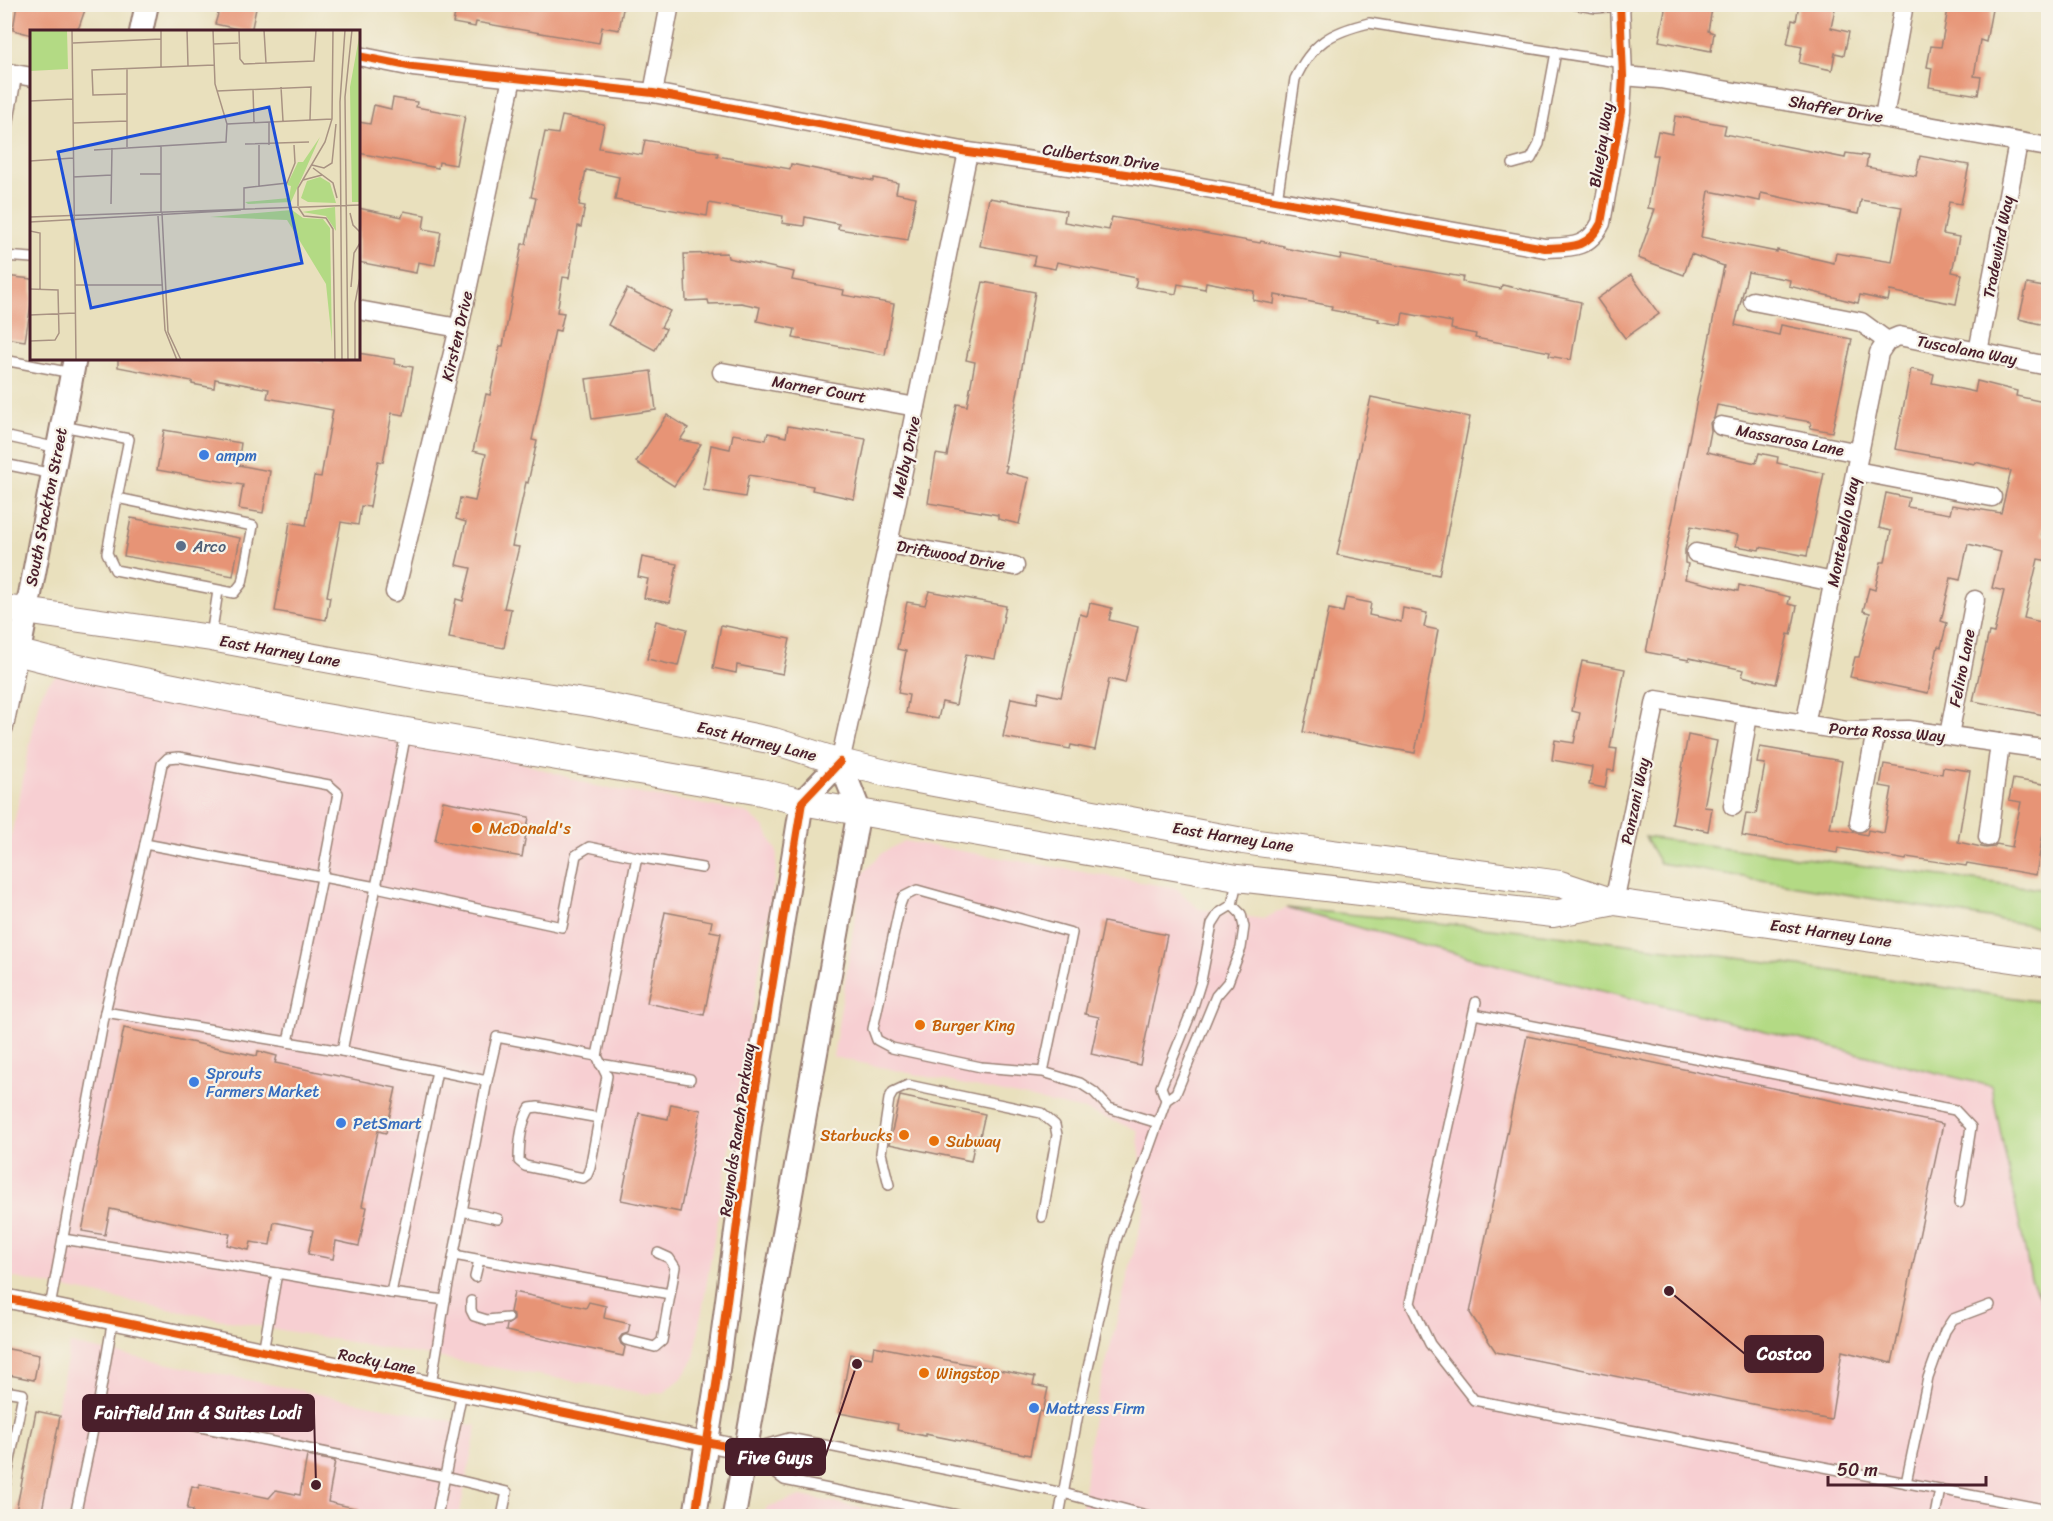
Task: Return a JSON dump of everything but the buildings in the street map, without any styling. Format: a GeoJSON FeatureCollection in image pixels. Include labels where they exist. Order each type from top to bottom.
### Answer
{"type":"FeatureCollection","features":[{"type":"Feature","properties":{"kind":"main road","name":"East Harney Lane"},"geometry":{"type":"LineString","coordinates":[[15,610],[211,638],[418,676],[597,704],[774,741],[840,762],[907,778],[1243,841],[1560,884],[1614,902],[2049,964]]}},
{"type":"Feature","properties":{"kind":"main road","name":"East Harney Lane"},"geometry":{"type":"LineString","coordinates":[[12,650],[80,668],[302,713],[761,792],[802,802],[860,810],[1237,878],[1553,914],[1614,902]]}},
{"type":"Feature","properties":{"kind":"street"},"geometry":{"type":"LineString","coordinates":[[141,30],[147,4]]}},
{"type":"Feature","properties":{"kind":"street"},"geometry":{"type":"LineString","coordinates":[[652,93],[670,4]]}},
{"type":"Feature","properties":{"kind":"street"},"geometry":{"type":"LineString","coordinates":[[1884,117],[1904,4]]}},
{"type":"Feature","properties":{"kind":"street","name":"Bluejay Way"},"geometry":{"type":"LineString","coordinates":[[1545,248],[1575,247],[1597,232],[1601,223],[1621,112],[1623,70],[1620,5]]}},
{"type":"Feature","properties":{"kind":"street","name":"Culbertson Drive"},"geometry":{"type":"LineString","coordinates":[[360,56],[413,67],[652,93],[968,152],[1133,175],[1545,248]]}},
{"type":"Feature","properties":{"kind":"street","name":"Shaffer Drive"},"geometry":{"type":"LineString","coordinates":[[1623,70],[1660,80],[2049,147]]}},
{"type":"Feature","properties":{"kind":"street","name":"Kirsten Drive"},"geometry":{"type":"LineString","coordinates":[[395,592],[459,328],[512,78]]}},
{"type":"Feature","properties":{"kind":"street","name":"Tradewind Way"},"geometry":{"type":"LineString","coordinates":[[1978,352],[2018,143]]}},
{"type":"Feature","properties":{"kind":"street","name":"Melby Drive"},"geometry":{"type":"LineString","coordinates":[[840,762],[888,544],[968,152]]}},
{"type":"Feature","properties":{"kind":"street"},"geometry":{"type":"LineString","coordinates":[[1753,301],[1861,322],[1887,340]]}},
{"type":"Feature","properties":{"kind":"street"},"geometry":{"type":"LineString","coordinates":[[360,310],[459,328]]}},
{"type":"Feature","properties":{"kind":"street","name":"Tuscolana Way"},"geometry":{"type":"LineString","coordinates":[[1887,340],[1899,336],[2049,366]]}},
{"type":"Feature","properties":{"kind":"street","name":"Montebello Way"},"geometry":{"type":"LineString","coordinates":[[1805,725],[1879,353],[1887,340]]}},
{"type":"Feature","properties":{"kind":"street","name":"South Stockton Street"},"geometry":{"type":"LineString","coordinates":[[4,727],[15,610],[53,474],[74,366]]}},
{"type":"Feature","properties":{"kind":"street","name":"Marner Court"},"geometry":{"type":"LineString","coordinates":[[722,372],[916,407]]}},
{"type":"Feature","properties":{"kind":"street","name":"Massarosa Lane"},"geometry":{"type":"LineString","coordinates":[[1721,426],[1992,497]]}},
{"type":"Feature","properties":{"kind":"street","name":"Driftwood Drive"},"geometry":{"type":"LineString","coordinates":[[888,544],[1015,566]]}},
{"type":"Feature","properties":{"kind":"street"},"geometry":{"type":"LineString","coordinates":[[1696,553],[1833,582]]}},
{"type":"Feature","properties":{"kind":"street","name":"Felino Lane"},"geometry":{"type":"LineString","coordinates":[[1949,735],[1975,600]]}},
{"type":"Feature","properties":{"kind":"street","name":"Porta Rossa Way"},"geometry":{"type":"LineString","coordinates":[[1656,700],[1847,731],[1908,730],[2049,748]]}},
{"type":"Feature","properties":{"kind":"street","name":"Panzani Way"},"geometry":{"type":"LineString","coordinates":[[1614,902],[1656,700]]}},
{"type":"Feature","properties":{"kind":"street"},"geometry":{"type":"LineString","coordinates":[[1733,806],[1748,715]]}},
{"type":"Feature","properties":{"kind":"street"},"geometry":{"type":"LineString","coordinates":[[1859,822],[1876,730]]}},
{"type":"Feature","properties":{"kind":"street"},"geometry":{"type":"LineString","coordinates":[[1988,837],[2000,743]]}},
{"type":"Feature","properties":{"kind":"street"},"geometry":{"type":"LineString","coordinates":[[734,1516],[860,810],[840,762],[802,802]]}},
{"type":"Feature","properties":{"kind":"street","name":"Reynolds Ranch Parkway"},"geometry":{"type":"LineString","coordinates":[[695,1516],[716,1385],[750,1124],[802,802]]}},
{"type":"Feature","properties":{"kind":"street","name":"Rocky Lane"},"geometry":{"type":"LineString","coordinates":[[4,1298],[745,1450]]}},
{"type":"Feature","properties":{"kind":"lane"},"geometry":{"type":"LineString","coordinates":[[1573,4],[1596,8],[1620,5]]}},
{"type":"Feature","properties":{"kind":"lane"},"geometry":{"type":"LineString","coordinates":[[1277,200],[1295,79],[1304,61],[1319,43],[1348,28],[1369,23],[1556,52],[1623,70]]}},
{"type":"Feature","properties":{"kind":"lane"},"geometry":{"type":"LineString","coordinates":[[1513,164],[1531,159],[1539,144],[1556,52]]}},
{"type":"Feature","properties":{"kind":"lane"},"geometry":{"type":"LineString","coordinates":[[4,149],[18,75]]}},
{"type":"Feature","properties":{"kind":"lane"},"geometry":{"type":"LineString","coordinates":[[4,256],[30,258]]}},
{"type":"Feature","properties":{"kind":"lane"},"geometry":{"type":"LineString","coordinates":[[4,360],[74,366]]}},
{"type":"Feature","properties":{"kind":"lane"},"geometry":{"type":"LineString","coordinates":[[4,436],[129,440],[117,498],[107,554],[115,570],[234,593],[242,583],[253,526],[117,498]]}},
{"type":"Feature","properties":{"kind":"lane"},"geometry":{"type":"LineString","coordinates":[[4,464],[53,474]]}},
{"type":"Feature","properties":{"kind":"lane"},"geometry":{"type":"LineString","coordinates":[[211,638],[218,591]]}},
{"type":"Feature","properties":{"kind":"lane"},"geometry":{"type":"LineString","coordinates":[[342,1051],[406,732]]}},
{"type":"Feature","properties":{"kind":"lane"},"geometry":{"type":"LineString","coordinates":[[50,1307],[105,1012],[162,764],[168,758],[179,757],[329,785],[338,793],[288,1042]]}},
{"type":"Feature","properties":{"kind":"lane"},"geometry":{"type":"LineString","coordinates":[[145,844],[376,887],[562,927],[576,855],[589,847],[702,868]]}},
{"type":"Feature","properties":{"kind":"lane"},"geometry":{"type":"LineString","coordinates":[[599,1118],[538,1107],[530,1108],[526,1115],[519,1161],[525,1166],[583,1178],[590,1168],[607,1076],[598,1060],[637,857]]}},
{"type":"Feature","properties":{"kind":"lane"},"geometry":{"type":"LineString","coordinates":[[1166,1100],[1161,1087],[1191,1013],[1201,981],[1212,924],[1219,913],[1232,905],[1237,878]]}},
{"type":"Feature","properties":{"kind":"lane"},"geometry":{"type":"LineString","coordinates":[[1043,1072],[1072,933],[917,890],[903,897],[873,1029],[877,1040],[892,1048],[981,1067],[1043,1072],[1080,1083],[1094,1092],[1109,1108],[1158,1123]]}},
{"type":"Feature","properties":{"kind":"lane"},"geometry":{"type":"LineString","coordinates":[[1059,1516],[1079,1409],[1116,1240],[1166,1100],[1176,1093],[1216,996],[1228,982],[1242,948],[1244,927],[1241,914],[1232,905]]}},
{"type":"Feature","properties":{"kind":"lane"},"geometry":{"type":"LineString","coordinates":[[1476,1002],[1410,1303],[1430,1344],[1474,1400],[2049,1510]]}},
{"type":"Feature","properties":{"kind":"lane"},"geometry":{"type":"LineString","coordinates":[[105,1012],[342,1051],[488,1081]]}},
{"type":"Feature","properties":{"kind":"lane"},"geometry":{"type":"LineString","coordinates":[[1474,1014],[1955,1110],[1971,1127],[1959,1203]]}},
{"type":"Feature","properties":{"kind":"lane"},"geometry":{"type":"LineString","coordinates":[[431,1386],[445,1300],[497,1037],[690,1079]]}},
{"type":"Feature","properties":{"kind":"lane"},"geometry":{"type":"LineString","coordinates":[[391,1293],[437,1071]]}},
{"type":"Feature","properties":{"kind":"lane"},"geometry":{"type":"LineString","coordinates":[[889,1185],[881,1153],[889,1099],[893,1092],[908,1085],[1019,1108],[1041,1113],[1055,1125],[1057,1135],[1042,1217]]}},
{"type":"Feature","properties":{"kind":"lane"},"geometry":{"type":"LineString","coordinates":[[462,1211],[498,1219]]}},
{"type":"Feature","properties":{"kind":"lane"},"geometry":{"type":"LineString","coordinates":[[63,1239],[445,1300]]}},
{"type":"Feature","properties":{"kind":"lane"},"geometry":{"type":"LineString","coordinates":[[626,1340],[655,1347],[662,1341],[675,1267],[669,1258],[658,1253]]}},
{"type":"Feature","properties":{"kind":"lane"},"geometry":{"type":"LineString","coordinates":[[454,1255],[670,1294]]}},
{"type":"Feature","properties":{"kind":"lane"},"geometry":{"type":"LineString","coordinates":[[475,1277],[479,1260]]}},
{"type":"Feature","properties":{"kind":"lane"},"geometry":{"type":"LineString","coordinates":[[263,1352],[277,1273]]}},
{"type":"Feature","properties":{"kind":"lane"},"geometry":{"type":"LineString","coordinates":[[471,1301],[474,1316],[487,1320],[508,1318]]}},
{"type":"Feature","properties":{"kind":"lane"},"geometry":{"type":"LineString","coordinates":[[1906,1483],[1928,1378],[1945,1331],[1953,1320],[1990,1305]]}},
{"type":"Feature","properties":{"kind":"lane"},"geometry":{"type":"LineString","coordinates":[[75,1516],[113,1319]]}},
{"type":"Feature","properties":{"kind":"lane"},"geometry":{"type":"LineString","coordinates":[[4,1391],[23,1394],[4,1491]]}},
{"type":"Feature","properties":{"kind":"lane"},"geometry":{"type":"LineString","coordinates":[[437,1516],[462,1392]]}},
{"type":"Feature","properties":{"kind":"lane"},"geometry":{"type":"LineString","coordinates":[[98,1406],[445,1477],[507,1492],[502,1516]]}},
{"type":"Feature","properties":{"kind":"lane"},"geometry":{"type":"LineString","coordinates":[[745,1450],[789,1438],[1063,1493],[1150,1516]]}},
{"type":"Feature","properties":{"kind":"lane"},"geometry":{"type":"LineString","coordinates":[[745,1450],[784,1480],[962,1516]]}},
{"type":"Feature","properties":{"kind":"lane"},"geometry":{"type":"LineString","coordinates":[[1935,1516],[1940,1489]]}},
{"type":"Feature","properties":{"kind":"shaded area"},"geometry":{"type":"Polygon","coordinates":[[[57,675],[507,758],[595,786],[747,813],[765,828],[777,852],[776,870],[694,1359],[681,1379],[664,1392],[647,1394],[218,1319],[5,1276],[5,857],[39,699],[46,685],[57,675]]]}},
{"type":"Feature","properties":{"kind":"shaded area"},"geometry":{"type":"Polygon","coordinates":[[[904,841],[1176,888],[1199,909],[1263,919],[1286,908],[1532,974],[1991,1086],[2031,1279],[2048,1317],[2048,1516],[1081,1516],[1093,1416],[1146,1203],[1137,1130],[1084,1110],[833,1057],[862,874],[882,853],[904,841]]]}},
{"type":"Feature","properties":{"kind":"shaded area"},"geometry":{"type":"Polygon","coordinates":[[[70,1344],[477,1426],[459,1516],[35,1516],[70,1344]]]}},
{"type":"Feature","properties":{"kind":"shaded area"},"geometry":{"type":"Polygon","coordinates":[[[801,1496],[902,1516],[763,1516],[767,1507],[801,1496]]]}},
{"type":"Feature","properties":{"kind":"green space"},"geometry":{"type":"Polygon","coordinates":[[[1645,837],[2048,890],[2048,928],[1660,863],[1645,837]]]}},
{"type":"Feature","properties":{"kind":"green space"},"geometry":{"type":"Polygon","coordinates":[[[1286,908],[1541,933],[1807,967],[2048,1003],[2048,1317],[2031,1279],[1991,1086],[1532,974],[1286,908]]]}},
{"type":"Feature","properties":{"kind":"cycle path"},"geometry":{"type":"LineString","coordinates":[[360,56],[413,67],[653,93],[968,152],[1133,175],[1554,248],[1570,247],[1584,242],[1590,238],[1601,223],[1621,112],[1623,76],[1620,4]]}},
{"type":"Feature","properties":{"kind":"cycle path"},"geometry":{"type":"LineString","coordinates":[[695,1516],[716,1385],[750,1124],[802,802],[840,762]]}},
{"type":"Feature","properties":{"kind":"cycle path"},"geometry":{"type":"LineString","coordinates":[[4,1298],[745,1450]]}},
{"type":"Feature","properties":{"kind":"place","name":"ampm"},"geometry":{"type":"Point","coordinates":[204,455]}},
{"type":"Feature","properties":{"kind":"place","name":"Arco"},"geometry":{"type":"Point","coordinates":[181,546]}},
{"type":"Feature","properties":{"kind":"place","name":"McDonald's"},"geometry":{"type":"Point","coordinates":[477,828]}},
{"type":"Feature","properties":{"kind":"place","name":"Burger King"},"geometry":{"type":"Point","coordinates":[920,1025]}},
{"type":"Feature","properties":{"kind":"place","name":"Sprouts Farmers Market"},"geometry":{"type":"Point","coordinates":[194,1082]}},
{"type":"Feature","properties":{"kind":"place","name":"PetSmart"},"geometry":{"type":"Point","coordinates":[341,1123]}},
{"type":"Feature","properties":{"kind":"place","name":"Starbucks"},"geometry":{"type":"Point","coordinates":[904,1135]}},
{"type":"Feature","properties":{"kind":"place","name":"Subway"},"geometry":{"type":"Point","coordinates":[934,1141]}},
{"type":"Feature","properties":{"kind":"place","name":"Costco"},"geometry":{"type":"Point","coordinates":[1669,1291]}},
{"type":"Feature","properties":{"kind":"place","name":"Five Guys"},"geometry":{"type":"Point","coordinates":[857,1364]}},
{"type":"Feature","properties":{"kind":"place","name":"Wingstop"},"geometry":{"type":"Point","coordinates":[924,1373]}},
{"type":"Feature","properties":{"kind":"place","name":"Mattress Firm"},"geometry":{"type":"Point","coordinates":[1034,1408]}},
{"type":"Feature","properties":{"kind":"place","name":"Fairfield Inn & Suites Lodi"},"geometry":{"type":"Point","coordinates":[316,1485]}}]}
